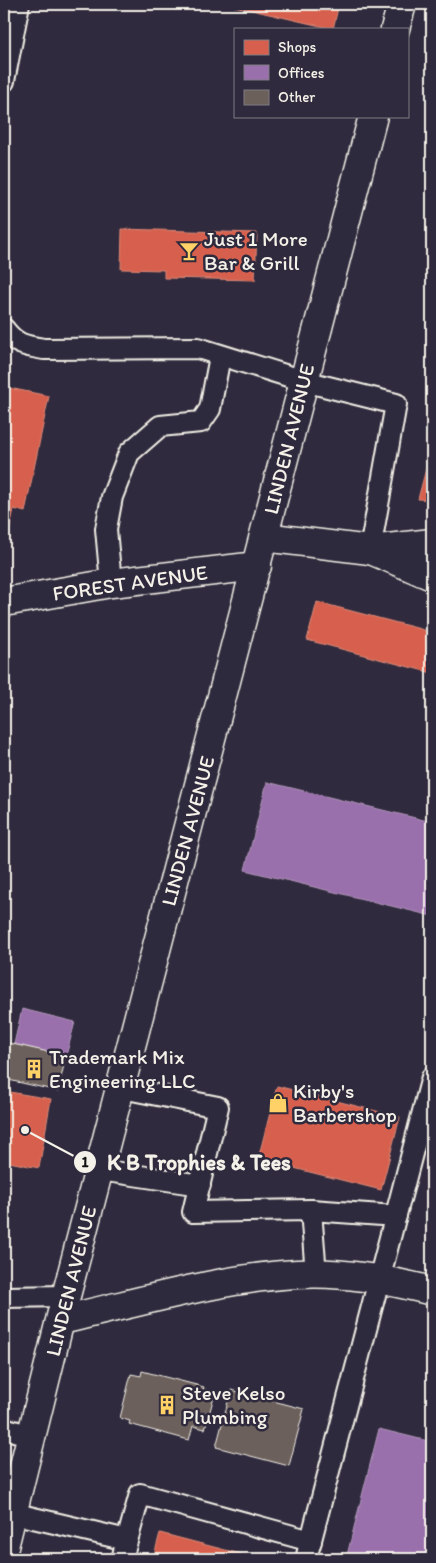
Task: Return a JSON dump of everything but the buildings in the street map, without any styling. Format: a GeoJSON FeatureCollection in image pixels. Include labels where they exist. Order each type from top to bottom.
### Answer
{"type":"FeatureCollection","features":[{"type":"Feature","properties":{"kind":"street"},"geometry":{"type":"LineString","coordinates":[[395,28],[402,4]]}},
{"type":"Feature","properties":{"kind":"street","name":"LINDEN AVENUE"},"geometry":{"type":"LineString","coordinates":[[6,1533],[372,118]]}},
{"type":"Feature","properties":{"kind":"street"},"geometry":{"type":"LineString","coordinates":[[264,537],[370,550],[432,543]]}},
{"type":"Feature","properties":{"kind":"street"},"geometry":{"type":"LineString","coordinates":[[370,550],[432,576]]}},
{"type":"Feature","properties":{"kind":"street","name":"FOREST AVENUE"},"geometry":{"type":"LineString","coordinates":[[4,602],[111,583],[257,566]]}},
{"type":"Feature","properties":{"kind":"street"},"geometry":{"type":"LineString","coordinates":[[64,1308],[297,1274],[380,1278],[432,1291]]}},
{"type":"Feature","properties":{"kind":"lane"},"geometry":{"type":"LineString","coordinates":[[4,81],[19,4]]}},
{"type":"Feature","properties":{"kind":"lane"},"geometry":{"type":"LineString","coordinates":[[4,329],[12,340],[24,346],[44,349],[198,348],[304,381],[396,404],[370,550]]}},
{"type":"Feature","properties":{"kind":"lane"},"geometry":{"type":"LineString","coordinates":[[111,583],[106,529],[112,497],[129,453],[160,426],[201,422],[210,409],[220,356]]}},
{"type":"Feature","properties":{"kind":"lane"},"geometry":{"type":"LineString","coordinates":[[6,1533],[124,1550],[140,1494],[308,1550],[432,1077]]}},
{"type":"Feature","properties":{"kind":"lane"},"geometry":{"type":"LineString","coordinates":[[122,1088],[218,1107],[194,1212],[312,1210],[396,1216]]}},
{"type":"Feature","properties":{"kind":"lane"},"geometry":{"type":"LineString","coordinates":[[100,1170],[200,1185]]}},
{"type":"Feature","properties":{"kind":"lane"},"geometry":{"type":"LineString","coordinates":[[312,1210],[316,1275]]}},
{"type":"Feature","properties":{"kind":"lane"},"geometry":{"type":"LineString","coordinates":[[4,1297],[64,1308]]}},
{"type":"Feature","properties":{"kind":"lane"},"geometry":{"type":"LineString","coordinates":[[4,1428],[31,1436]]}},
{"type":"Feature","properties":{"kind":"place","name":"Just 1 More Bar & Grill"},"geometry":{"type":"Point","coordinates":[189,251]}},
{"type":"Feature","properties":{"kind":"place","name":"Trademark Mix Engineering LLC"},"geometry":{"type":"Point","coordinates":[34,1069]}},
{"type":"Feature","properties":{"kind":"place","name":"Kirby's Barbershop"},"geometry":{"type":"Point","coordinates":[278,1103]}},
{"type":"Feature","properties":{"kind":"place","name":"K B Trophies & Tees"},"geometry":{"type":"Point","coordinates":[25,1130]}},
{"type":"Feature","properties":{"kind":"place","name":"Steve Kelso Plumbing"},"geometry":{"type":"Point","coordinates":[167,1405]}}]}
